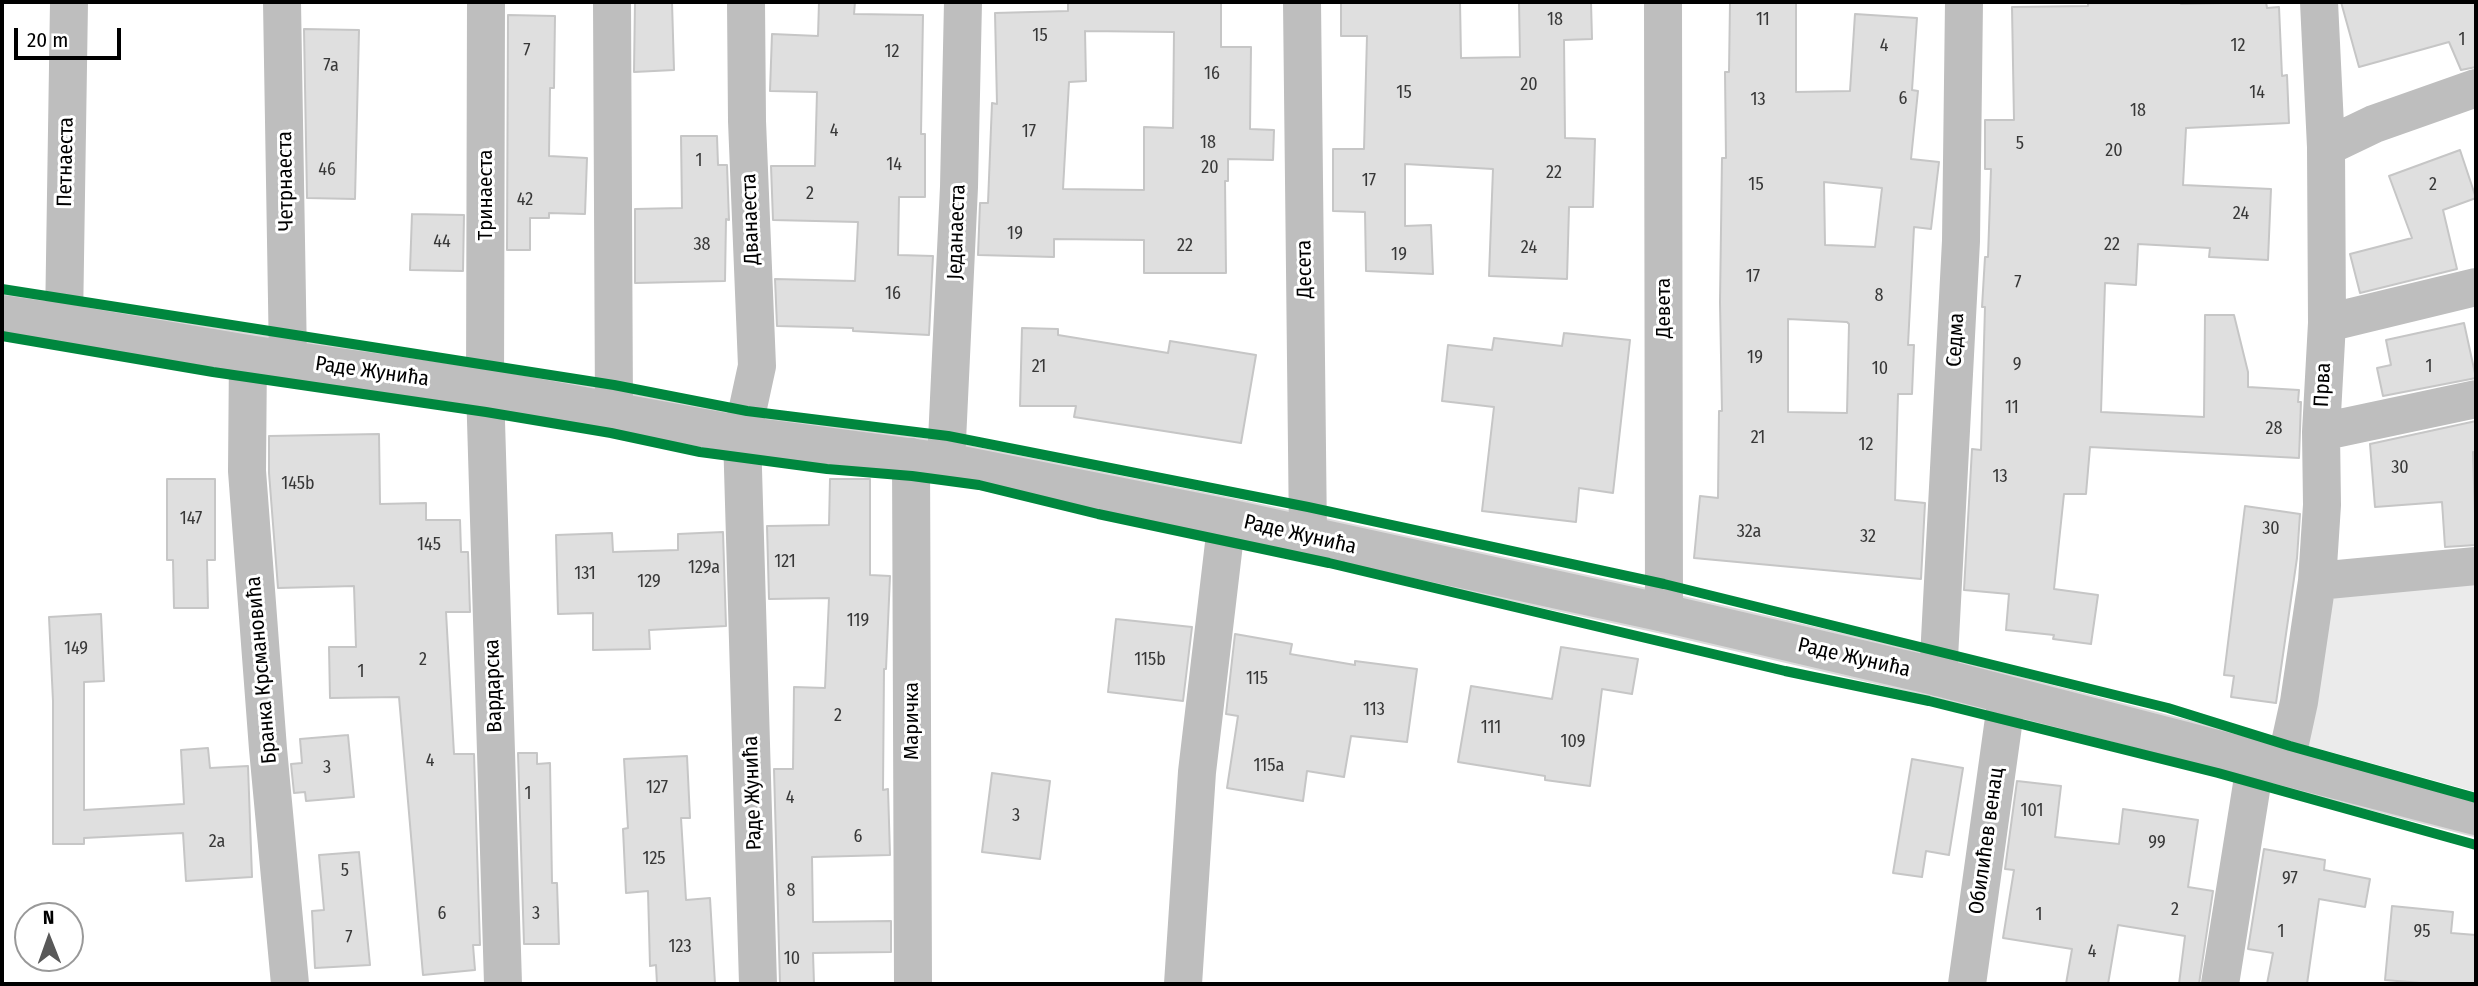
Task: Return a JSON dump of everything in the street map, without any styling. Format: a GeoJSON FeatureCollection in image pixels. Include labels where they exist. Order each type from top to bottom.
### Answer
{"type":"FeatureCollection","features":[{"type":"Feature","properties":{"kind":"street","name":"Петнаеста"},"geometry":{"type":"LineString","coordinates":[[64,323],[69,2]]}},
{"type":"Feature","properties":{"kind":"street","name":"Четрнаеста"},"geometry":{"type":"LineString","coordinates":[[282,2],[288,360]]}},
{"type":"Feature","properties":{"kind":"street","name":"Тринаеста"},"geometry":{"type":"LineString","coordinates":[[485,388],[486,2]]}},
{"type":"Feature","properties":{"kind":"street"},"geometry":{"type":"LineString","coordinates":[[612,2],[614,411]]}},
{"type":"Feature","properties":{"kind":"street","name":"Дванаеста"},"geometry":{"type":"LineString","coordinates":[[742,435],[757,366],[747,121],[746,2]]}},
{"type":"Feature","properties":{"kind":"street","name":"Једанаеста"},"geometry":{"type":"LineString","coordinates":[[929,460],[960,187],[963,2]]}},
{"type":"Feature","properties":{"kind":"street","name":"Десета"},"geometry":{"type":"LineString","coordinates":[[1302,2],[1308,537]]}},
{"type":"Feature","properties":{"kind":"street","name":"Девета"},"geometry":{"type":"LineString","coordinates":[[1663,2],[1664,613]]}},
{"type":"Feature","properties":{"kind":"street","name":"Седма"},"geometry":{"type":"LineString","coordinates":[[1938,677],[1961,241],[1964,2]]}},
{"type":"Feature","properties":{"kind":"street","name":"Прва"},"geometry":{"type":"LineString","coordinates":[[2220,984],[2271,762],[2299,702],[2317,581],[2322,505],[2321,432],[2326,323],[2326,147],[2319,2]]}},
{"type":"Feature","properties":{"kind":"street"},"geometry":{"type":"LineString","coordinates":[[2326,147],[2374,124],[2476,88]]}},
{"type":"Feature","properties":{"kind":"street"},"geometry":{"type":"LineString","coordinates":[[2326,323],[2476,287]]}},
{"type":"Feature","properties":{"kind":"street","name":"Раде Жунића"},"geometry":{"type":"LineString","coordinates":[[2,314],[248,354],[485,388],[742,435],[929,460],[1227,518],[1664,613],[1938,677],[2007,697],[2476,816]]}},
{"type":"Feature","properties":{"kind":"street","name":"Бранка Крсмановића"},"geometry":{"type":"LineString","coordinates":[[248,354],[247,471],[268,749],[290,984]]}},
{"type":"Feature","properties":{"kind":"street","name":"Вардарска"},"geometry":{"type":"LineString","coordinates":[[485,388],[503,984]]}},
{"type":"Feature","properties":{"kind":"street"},"geometry":{"type":"LineString","coordinates":[[2321,432],[2476,399]]}},
{"type":"Feature","properties":{"kind":"street","name":"Раде Жунића"},"geometry":{"type":"LineString","coordinates":[[742,435],[758,984]]}},
{"type":"Feature","properties":{"kind":"street","name":"Маричка"},"geometry":{"type":"LineString","coordinates":[[913,984],[929,460]]}},
{"type":"Feature","properties":{"kind":"street","name":"Раде Жунића"},"geometry":{"type":"LineString","coordinates":[[1183,984],[1197,772],[1227,518]]}},
{"type":"Feature","properties":{"kind":"street"},"geometry":{"type":"LineString","coordinates":[[2317,581],[2476,566]]}},
{"type":"Feature","properties":{"kind":"street","name":"Обилићев венац"},"geometry":{"type":"LineString","coordinates":[[1967,984],[2007,697]]}},
{"type":"Feature","properties":{"kind":"shaded area"},"geometry":{"type":"Polygon","coordinates":[[[2476,569],[2476,792],[2309,746],[2317,581],[2476,569]]]}},
{"type":"Feature","properties":{"kind":"building"},"geometry":{"type":"Polygon","coordinates":[[[635,2],[672,2],[674,70],[634,72],[635,2]]]}},
{"type":"Feature","properties":{"kind":"building"},"geometry":{"type":"Polygon","coordinates":[[[819,2],[855,2],[854,14],[923,15],[921,134],[925,134],[925,197],[899,197],[898,255],[933,256],[929,335],[853,331],[853,328],[777,326],[775,279],[855,281],[858,222],[773,220],[771,166],[815,166],[817,92],[770,91],[772,34],[818,36],[819,2]]]}},
{"type":"Feature","properties":{"kind":"building"},"geometry":{"type":"Polygon","coordinates":[[[1068,2],[1221,2],[1221,47],[1251,47],[1250,129],[1274,130],[1273,160],[1228,159],[1228,181],[1225,181],[1226,273],[1144,273],[1144,240],[1054,239],[1054,257],[978,255],[980,203],[988,203],[992,103],[997,104],[995,13],[1068,11],[1068,2]],[[1085,31],[1086,81],[1069,82],[1063,189],[1144,190],[1144,127],[1173,128],[1174,32],[1085,31]]]}},
{"type":"Feature","properties":{"kind":"building"},"geometry":{"type":"Polygon","coordinates":[[[1341,2],[1460,2],[1461,58],[1520,57],[1519,2],[1591,2],[1592,39],[1564,40],[1565,138],[1595,139],[1593,207],[1569,207],[1567,279],[1489,276],[1493,169],[1405,164],[1405,226],[1431,225],[1433,274],[1366,271],[1365,212],[1333,211],[1333,149],[1364,149],[1367,36],[1341,36],[1341,2]]]}},
{"type":"Feature","properties":{"kind":"building"},"geometry":{"type":"Polygon","coordinates":[[[1730,2],[1796,2],[1796,92],[1850,91],[1855,14],[1917,18],[1912,90],[1918,91],[1911,159],[1939,162],[1931,229],[1914,227],[1908,345],[1914,345],[1912,394],[1898,394],[1895,500],[1925,503],[1921,579],[1694,558],[1700,496],[1718,498],[1719,411],[1722,411],[1722,158],[1726,158],[1725,72],[1729,72],[1730,2]],[[1824,182],[1825,245],[1875,247],[1882,188],[1824,182]],[[1788,319],[1788,412],[1847,413],[1849,324],[1788,319]]]}},
{"type":"Feature","properties":{"kind":"building"},"geometry":{"type":"Polygon","coordinates":[[[2088,2],[2266,2],[2267,8],[2279,7],[2282,76],[2287,75],[2289,123],[2186,128],[2183,185],[2271,189],[2268,260],[2209,257],[2210,248],[2138,244],[2136,285],[2105,283],[2101,412],[2204,417],[2205,315],[2234,315],[2248,372],[2248,387],[2299,390],[2298,402],[2301,402],[2299,458],[2090,447],[2086,494],[2064,494],[2054,589],[2098,595],[2091,644],[2053,639],[2054,635],[2006,630],[2009,594],[1964,590],[1972,449],[1981,450],[1985,307],[1982,307],[1985,257],[1988,257],[1991,169],[1985,169],[1985,120],[2014,120],[2012,7],[2088,6],[2088,2]]]}},
{"type":"Feature","properties":{"kind":"building"},"geometry":{"type":"Polygon","coordinates":[[[2341,2],[2476,2],[2476,67],[2461,70],[2449,42],[2359,67],[2341,2]]]}},
{"type":"Feature","properties":{"kind":"building"},"geometry":{"type":"Polygon","coordinates":[[[508,15],[555,16],[549,156],[587,158],[585,214],[549,213],[549,218],[530,218],[530,250],[507,250],[508,15]]]}},
{"type":"Feature","properties":{"kind":"building"},"geometry":{"type":"Polygon","coordinates":[[[304,29],[359,30],[355,199],[307,198],[304,29]]]}},
{"type":"Feature","properties":{"kind":"building"},"geometry":{"type":"Polygon","coordinates":[[[681,136],[717,136],[718,165],[727,165],[729,220],[726,219],[725,281],[635,283],[635,209],[682,208],[681,136]]]}},
{"type":"Feature","properties":{"kind":"building"},"geometry":{"type":"Polygon","coordinates":[[[2460,150],[2476,198],[2443,210],[2457,269],[2360,293],[2350,254],[2412,238],[2389,176],[2460,150]]]}},
{"type":"Feature","properties":{"kind":"building"},"geometry":{"type":"Polygon","coordinates":[[[412,214],[464,215],[463,271],[410,270],[412,214]]]}},
{"type":"Feature","properties":{"kind":"building"},"geometry":{"type":"Polygon","coordinates":[[[2464,323],[2476,378],[2383,396],[2377,368],[2391,365],[2386,340],[2464,323]]]}},
{"type":"Feature","properties":{"kind":"building"},"geometry":{"type":"Polygon","coordinates":[[[1022,328],[1058,329],[1058,335],[1168,353],[1170,341],[1256,355],[1241,443],[1074,417],[1076,406],[1020,406],[1022,328]]]}},
{"type":"Feature","properties":{"kind":"building"},"geometry":{"type":"Polygon","coordinates":[[[1564,333],[1630,340],[1613,493],[1579,488],[1576,522],[1482,511],[1494,407],[1442,401],[1448,345],[1492,350],[1494,338],[1562,346],[1564,333]]]}},
{"type":"Feature","properties":{"kind":"building"},"geometry":{"type":"Polygon","coordinates":[[[2476,421],[2476,452],[2473,452],[2476,545],[2445,547],[2442,502],[2375,507],[2370,444],[2476,421]]]}},
{"type":"Feature","properties":{"kind":"building"},"geometry":{"type":"Polygon","coordinates":[[[379,434],[380,504],[426,503],[426,520],[460,520],[461,552],[468,552],[470,612],[446,612],[454,754],[474,754],[480,945],[473,945],[475,970],[423,975],[399,697],[330,698],[329,647],[356,647],[354,586],[278,588],[269,473],[269,436],[379,434]]]}},
{"type":"Feature","properties":{"kind":"building"},"geometry":{"type":"Polygon","coordinates":[[[167,479],[215,479],[215,560],[207,560],[208,608],[174,608],[173,560],[167,560],[167,479]]]}},
{"type":"Feature","properties":{"kind":"building"},"geometry":{"type":"Polygon","coordinates":[[[830,479],[870,479],[870,575],[890,576],[884,669],[883,790],[888,789],[890,855],[812,857],[813,922],[891,921],[891,952],[813,953],[814,984],[780,984],[774,769],[793,769],[794,687],[825,688],[829,598],[769,599],[767,526],[829,525],[830,479]]]}},
{"type":"Feature","properties":{"kind":"building"},"geometry":{"type":"Polygon","coordinates":[[[2245,506],[2300,514],[2297,558],[2276,703],[2231,697],[2234,676],[2224,675],[2245,506]]]}},
{"type":"Feature","properties":{"kind":"building"},"geometry":{"type":"Polygon","coordinates":[[[723,532],[726,626],[649,630],[650,649],[593,650],[593,613],[558,614],[556,535],[612,533],[613,552],[678,550],[678,534],[723,532]]]}},
{"type":"Feature","properties":{"kind":"building"},"geometry":{"type":"Polygon","coordinates":[[[101,614],[104,681],[84,682],[84,810],[184,804],[181,750],[208,748],[210,768],[248,766],[252,877],[186,881],[183,833],[84,838],[84,844],[53,844],[53,701],[49,617],[101,614]]]}},
{"type":"Feature","properties":{"kind":"building"},"geometry":{"type":"Polygon","coordinates":[[[1116,619],[1192,627],[1183,701],[1108,692],[1116,619]]]}},
{"type":"Feature","properties":{"kind":"building"},"geometry":{"type":"Polygon","coordinates":[[[1235,634],[1292,644],[1290,654],[1355,665],[1355,661],[1417,669],[1407,742],[1351,736],[1344,777],[1307,771],[1303,801],[1227,788],[1238,716],[1226,714],[1235,634]]]}},
{"type":"Feature","properties":{"kind":"building"},"geometry":{"type":"Polygon","coordinates":[[[1561,647],[1638,659],[1632,694],[1602,689],[1590,786],[1545,780],[1545,776],[1458,762],[1471,686],[1552,699],[1561,647]]]}},
{"type":"Feature","properties":{"kind":"building"},"geometry":{"type":"Polygon","coordinates":[[[348,735],[354,797],[306,801],[305,792],[294,793],[291,764],[302,763],[300,739],[348,735]]]}},
{"type":"Feature","properties":{"kind":"building"},"geometry":{"type":"Polygon","coordinates":[[[518,753],[537,753],[537,764],[550,763],[552,883],[557,883],[559,944],[524,944],[518,753]]]}},
{"type":"Feature","properties":{"kind":"building"},"geometry":{"type":"Polygon","coordinates":[[[687,756],[690,818],[681,818],[686,900],[710,898],[715,984],[657,984],[656,965],[650,966],[648,891],[626,893],[623,829],[628,828],[624,759],[687,756]]]}},
{"type":"Feature","properties":{"kind":"building"},"geometry":{"type":"Polygon","coordinates":[[[1912,759],[1963,768],[1949,855],[1926,851],[1922,877],[1893,873],[1912,759]]]}},
{"type":"Feature","properties":{"kind":"building"},"geometry":{"type":"Polygon","coordinates":[[[992,773],[1050,781],[1040,859],[982,852],[992,773]]]}},
{"type":"Feature","properties":{"kind":"building"},"geometry":{"type":"Polygon","coordinates":[[[2017,781],[2061,786],[2055,837],[2119,844],[2123,809],[2198,820],[2188,887],[2213,891],[2199,984],[2179,984],[2185,936],[2118,925],[2108,984],[2066,984],[2072,949],[2003,938],[2014,870],[2005,869],[2017,781]]]}},
{"type":"Feature","properties":{"kind":"building"},"geometry":{"type":"Polygon","coordinates":[[[2264,849],[2325,860],[2324,870],[2370,879],[2365,907],[2319,899],[2307,984],[2267,984],[2273,953],[2248,949],[2264,849]]]}},
{"type":"Feature","properties":{"kind":"building"},"geometry":{"type":"Polygon","coordinates":[[[359,852],[370,965],[315,968],[312,911],[324,910],[319,855],[359,852]]]}},
{"type":"Feature","properties":{"kind":"building"},"geometry":{"type":"Polygon","coordinates":[[[2392,906],[2453,912],[2451,933],[2476,935],[2476,984],[2385,980],[2392,906]]]}},
{"type":"Feature","properties":{"kind":"cycle path"},"geometry":{"type":"LineString","coordinates":[[2,289],[614,385],[747,411],[948,436],[1308,507],[1664,584],[2168,708],[2290,746],[2476,798]]}},
{"type":"Feature","properties":{"kind":"cycle path"},"geometry":{"type":"LineString","coordinates":[[2,336],[213,372],[486,412],[611,433],[700,452],[979,485],[1098,514],[1329,563],[1785,671],[1929,701],[2218,773],[2476,845]]}}]}
